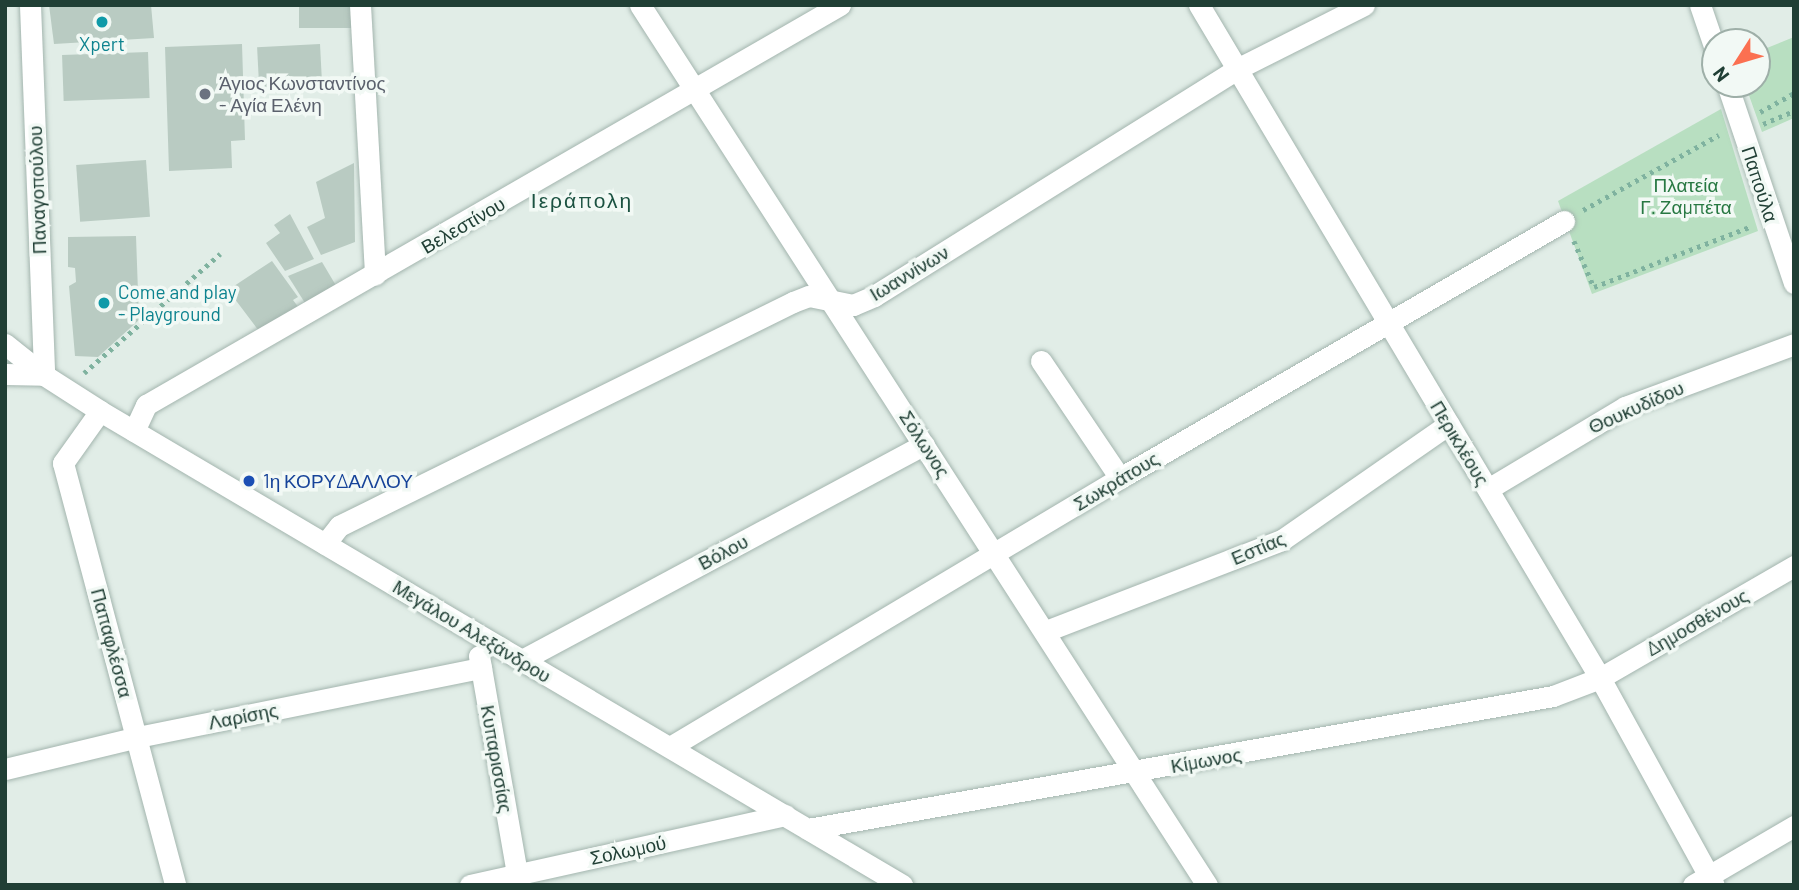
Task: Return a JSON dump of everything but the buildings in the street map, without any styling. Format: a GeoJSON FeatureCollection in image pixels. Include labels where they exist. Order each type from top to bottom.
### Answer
{"type":"FeatureCollection","features":[{"type":"Feature","properties":{"kind":"street","name":"Παναγοπούλου"},"geometry":{"type":"LineString","coordinates":[[30,5],[44,375]]}},
{"type":"Feature","properties":{"kind":"street"},"geometry":{"type":"LineString","coordinates":[[360,5],[375,275]]}},
{"type":"Feature","properties":{"kind":"street","name":"Σόλωνος"},"geometry":{"type":"LineString","coordinates":[[640,5],[1137,772],[1206,885]]}},
{"type":"Feature","properties":{"kind":"street","name":"Βελεστίνου"},"geometry":{"type":"LineString","coordinates":[[134,431],[146,405],[695,91],[840,5]]}},
{"type":"Feature","properties":{"kind":"street","name":"Περικλέους"},"geometry":{"type":"LineString","coordinates":[[1199,5],[1600,678],[1705,882]]}},
{"type":"Feature","properties":{"kind":"street","name":"Ιωαννίνων"},"geometry":{"type":"LineString","coordinates":[[325,544],[339,526],[793,302],[809,296],[852,304],[874,296],[1237,69],[1364,5]]}},
{"type":"Feature","properties":{"kind":"street"},"geometry":{"type":"LineString","coordinates":[[1700,5],[1708,28]]}},
{"type":"Feature","properties":{"kind":"street","name":"Παπούλα"},"geometry":{"type":"LineString","coordinates":[[1732,98],[1794,283]]}},
{"type":"Feature","properties":{"kind":"street","name":"Σωκράτους"},"geometry":{"type":"LineString","coordinates":[[670,747],[1120,478],[1564,221]]}},
{"type":"Feature","properties":{"kind":"street","name":"Μεγάλου Αλεξάνδρου"},"geometry":{"type":"LineString","coordinates":[[5,344],[65,390],[902,885]]}},
{"type":"Feature","properties":{"kind":"street","name":"Θουκυδίδου"},"geometry":{"type":"LineString","coordinates":[[1488,489],[1625,407],[1794,344]]}},
{"type":"Feature","properties":{"kind":"street"},"geometry":{"type":"LineString","coordinates":[[1041,361],[1120,478]]}},
{"type":"Feature","properties":{"kind":"street"},"geometry":{"type":"LineString","coordinates":[[5,374],[44,375]]}},
{"type":"Feature","properties":{"kind":"street","name":"Παπαφλέσσα"},"geometry":{"type":"LineString","coordinates":[[100,411],[63,463],[138,737],[175,885]]}},
{"type":"Feature","properties":{"kind":"street","name":"Εστίας"},"geometry":{"type":"LineString","coordinates":[[1046,631],[1282,540],[1449,424]]}},
{"type":"Feature","properties":{"kind":"street","name":"Βόλου"},"geometry":{"type":"LineString","coordinates":[[522,660],[924,444]]}},
{"type":"Feature","properties":{"kind":"street","name":"Δημοσθένους"},"geometry":{"type":"LineString","coordinates":[[1600,678],[1794,566]]}},
{"type":"Feature","properties":{"kind":"street","name":"Κυπαρισσίας"},"geometry":{"type":"LineString","coordinates":[[475,632],[518,880]]}},
{"type":"Feature","properties":{"kind":"street","name":"Λαρίσης"},"geometry":{"type":"LineString","coordinates":[[5,769],[138,737],[481,668]]}},
{"type":"Feature","properties":{"kind":"street","name":"Κίμωνος"},"geometry":{"type":"LineString","coordinates":[[808,829],[1553,696],[1600,678]]}},
{"type":"Feature","properties":{"kind":"street","name":"Σολωμού"},"geometry":{"type":"LineString","coordinates":[[470,885],[518,880],[785,815]]}},
{"type":"Feature","properties":{"kind":"street"},"geometry":{"type":"LineString","coordinates":[[1705,882],[1794,826]]}},
{"type":"Feature","properties":{"kind":"path"},"geometry":{"type":"LineString","coordinates":[[1772,218],[1594,287],[1564,221],[1742,128],[1794,93]]}},
{"type":"Feature","properties":{"kind":"path"},"geometry":{"type":"LineString","coordinates":[[1742,128],[1794,111]]}},
{"type":"Feature","properties":{"kind":"path"},"geometry":{"type":"LineString","coordinates":[[65,390],[220,254]]}},
{"type":"Feature","properties":{"kind":"green space","name":"Πλατεία Γ. Ζαμπέτα"},"geometry":{"type":"Polygon","coordinates":[[[1794,37],[1794,118],[1762,132],[1750,98],[1771,98],[1771,46],[1794,37]]]}},
{"type":"Feature","properties":{"kind":"green space","name":"Πλατεία Γ. Ζαμπέτα"},"geometry":{"type":"Polygon","coordinates":[[[1721,109],[1758,231],[1592,294],[1558,201],[1721,109]]]}},
{"type":"Feature","properties":{"kind":"place","name":"Xpert"},"geometry":{"type":"Point","coordinates":[102,22]}},
{"type":"Feature","properties":{"kind":"place","name":"Άγιος Κωνσταντίνος - Αγία Ελένη"},"geometry":{"type":"Point","coordinates":[205,94]}},
{"type":"Feature","properties":{"kind":"place","name":"Come and play - Playground"},"geometry":{"type":"Point","coordinates":[104,303]}},
{"type":"Feature","properties":{"kind":"place","name":"1η ΚΟΡΥΔΑΛΛΟΥ"},"geometry":{"type":"Point","coordinates":[249,481]}},
{"type":"Feature","properties":{"kind":"district","name":"Ιεράπολη"},"geometry":{"type":"Point","coordinates":[582,200]}}]}
